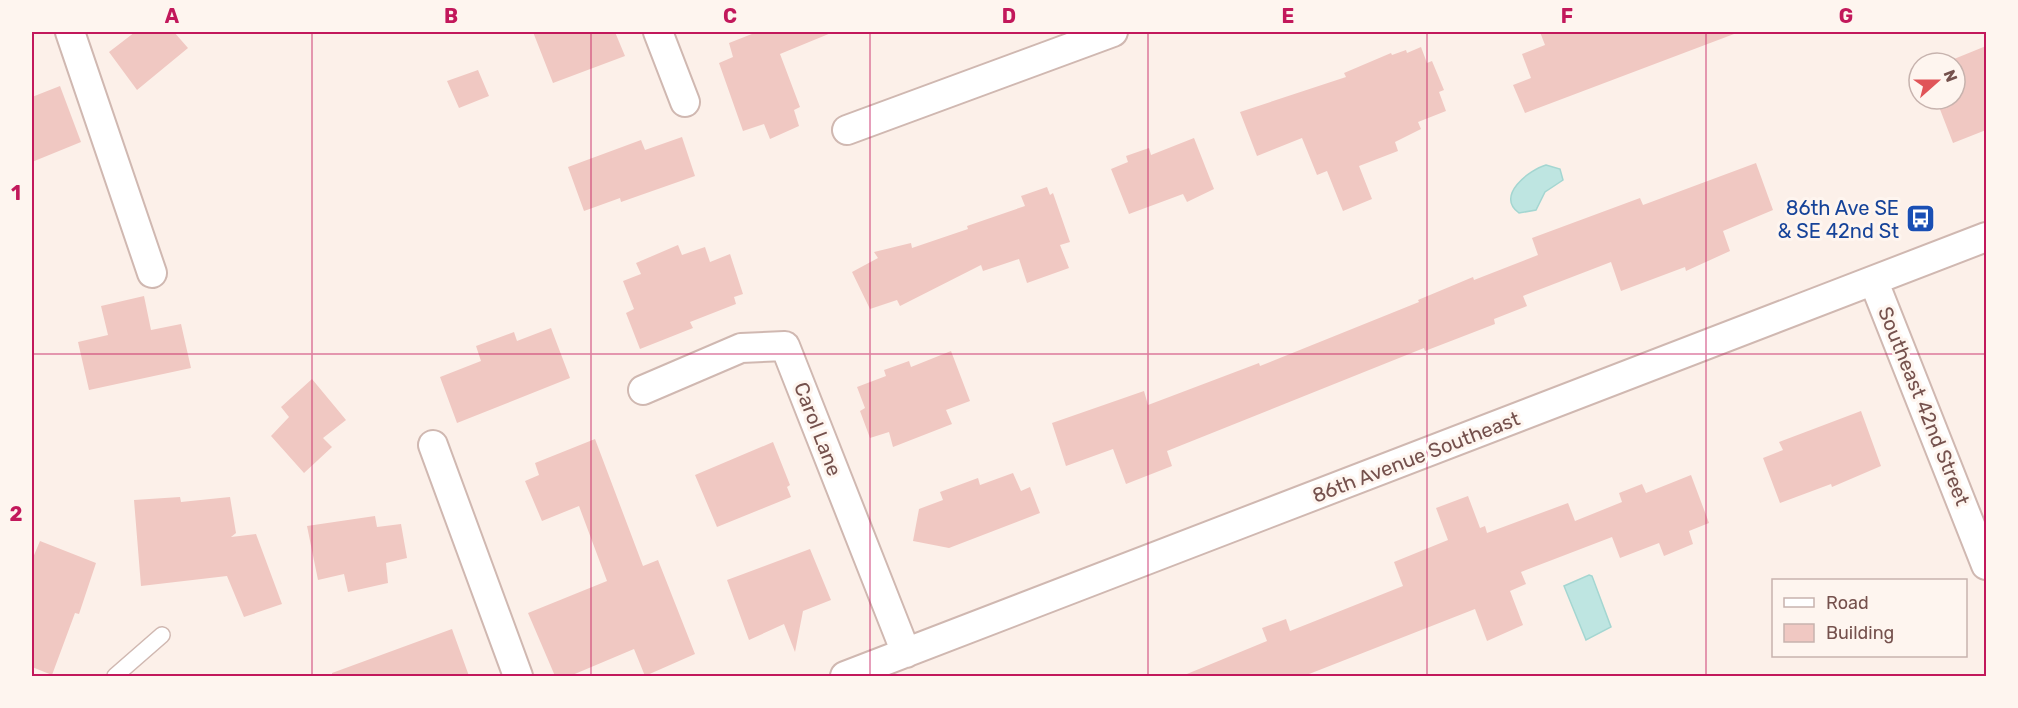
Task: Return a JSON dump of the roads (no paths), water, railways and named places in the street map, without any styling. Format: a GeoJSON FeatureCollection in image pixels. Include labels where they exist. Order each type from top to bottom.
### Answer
{"type":"FeatureCollection","features":[{"type":"Feature","properties":{"kind":"street"},"geometry":{"type":"LineString","coordinates":[[70,32],[152,273]]}},
{"type":"Feature","properties":{"kind":"street"},"geometry":{"type":"LineString","coordinates":[[658,32],[685,102]]}},
{"type":"Feature","properties":{"kind":"street"},"geometry":{"type":"LineString","coordinates":[[847,130],[1113,32]]}},
{"type":"Feature","properties":{"kind":"street","name":"86th Avenue Southeast"},"geometry":{"type":"LineString","coordinates":[[845,676],[1986,237]]}},
{"type":"Feature","properties":{"kind":"street","name":"Southeast 42nd Street"},"geometry":{"type":"LineString","coordinates":[[1874,282],[1986,565]]}},
{"type":"Feature","properties":{"kind":"street","name":"Carol Lane"},"geometry":{"type":"LineString","coordinates":[[643,390],[741,348],[785,346],[906,653]]}},
{"type":"Feature","properties":{"kind":"street"},"geometry":{"type":"LineString","coordinates":[[434,445],[518,676]]}},
{"type":"Feature","properties":{"kind":"lane"},"geometry":{"type":"LineString","coordinates":[[115,676],[162,635]]}},
{"type":"Feature","properties":{"kind":"water"},"geometry":{"type":"Polygon","coordinates":[[[1546,165],[1560,169],[1563,180],[1545,192],[1536,210],[1519,213],[1511,199],[1517,184],[1531,172],[1546,165]]]}},
{"type":"Feature","properties":{"kind":"water"},"geometry":{"type":"Polygon","coordinates":[[[1589,575],[1592,576],[1611,627],[1586,640],[1564,586],[1589,575]]]}},
{"type":"Feature","properties":{"kind":"place","name":"86th Ave SE & SE 42nd St"},"geometry":{"type":"Point","coordinates":[1920,219]}}]}
